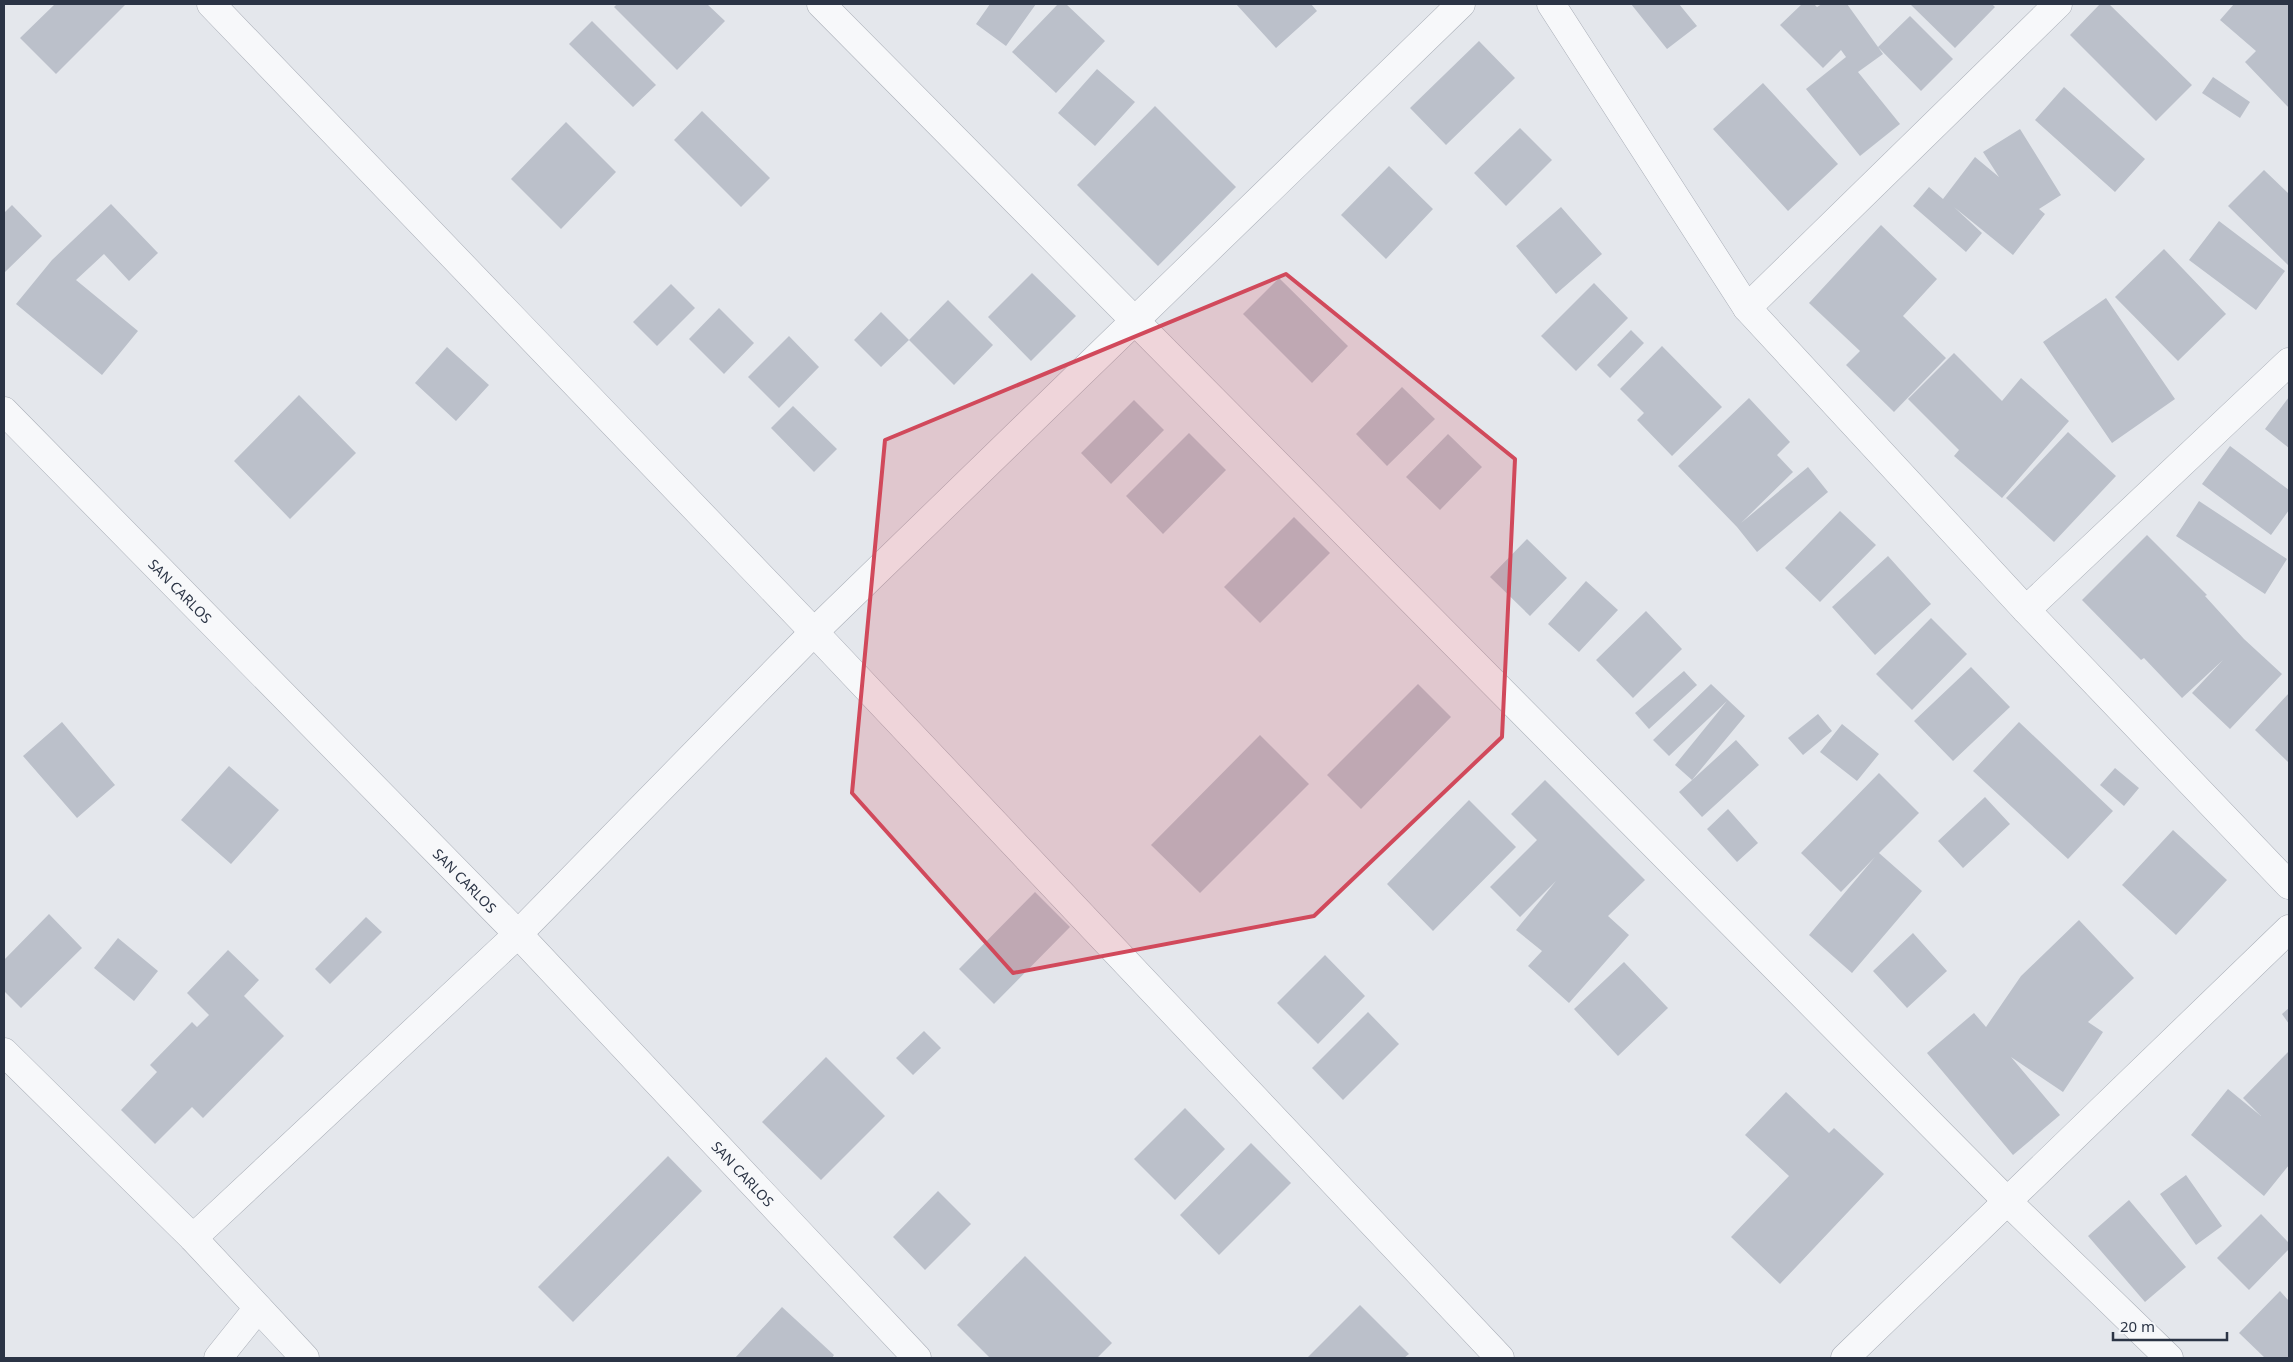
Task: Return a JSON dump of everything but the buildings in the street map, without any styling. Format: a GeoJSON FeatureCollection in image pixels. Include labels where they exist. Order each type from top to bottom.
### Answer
{"type":"FeatureCollection","features":[{"type":"Feature","properties":{"kind":"street"},"geometry":{"type":"LineString","coordinates":[[211,4],[814,632],[1500,1358]]}},
{"type":"Feature","properties":{"kind":"street"},"geometry":{"type":"LineString","coordinates":[[821,4],[2006,1200],[2169,1358]]}},
{"type":"Feature","properties":{"kind":"street"},"geometry":{"type":"LineString","coordinates":[[193,1238],[518,934],[814,632],[1461,4]]}},
{"type":"Feature","properties":{"kind":"street"},"geometry":{"type":"LineString","coordinates":[[1551,4],[1747,308],[2026,610],[2289,885]]}},
{"type":"Feature","properties":{"kind":"street"},"geometry":{"type":"LineString","coordinates":[[1747,308],[2058,4]]}},
{"type":"Feature","properties":{"kind":"street"},"geometry":{"type":"LineString","coordinates":[[2026,610],[2289,362]]}},
{"type":"Feature","properties":{"kind":"street","name":"SAN CARLOS"},"geometry":{"type":"LineString","coordinates":[[4,410],[518,934],[917,1358]]}},
{"type":"Feature","properties":{"kind":"street"},"geometry":{"type":"LineString","coordinates":[[1845,1358],[2006,1200],[2289,929]]}},
{"type":"Feature","properties":{"kind":"street"},"geometry":{"type":"LineString","coordinates":[[4,1052],[193,1238],[305,1358]]}},
{"type":"Feature","properties":{"kind":"street"},"geometry":{"type":"LineString","coordinates":[[218,1358],[258,1308]]}},
{"type":"Feature","properties":{"kind":"highlighted area"},"geometry":{"type":"Polygon","coordinates":[[[1286,274],[1515,459],[1502,737],[1314,916],[1013,973],[852,793],[885,440],[1286,274]]]}}]}
